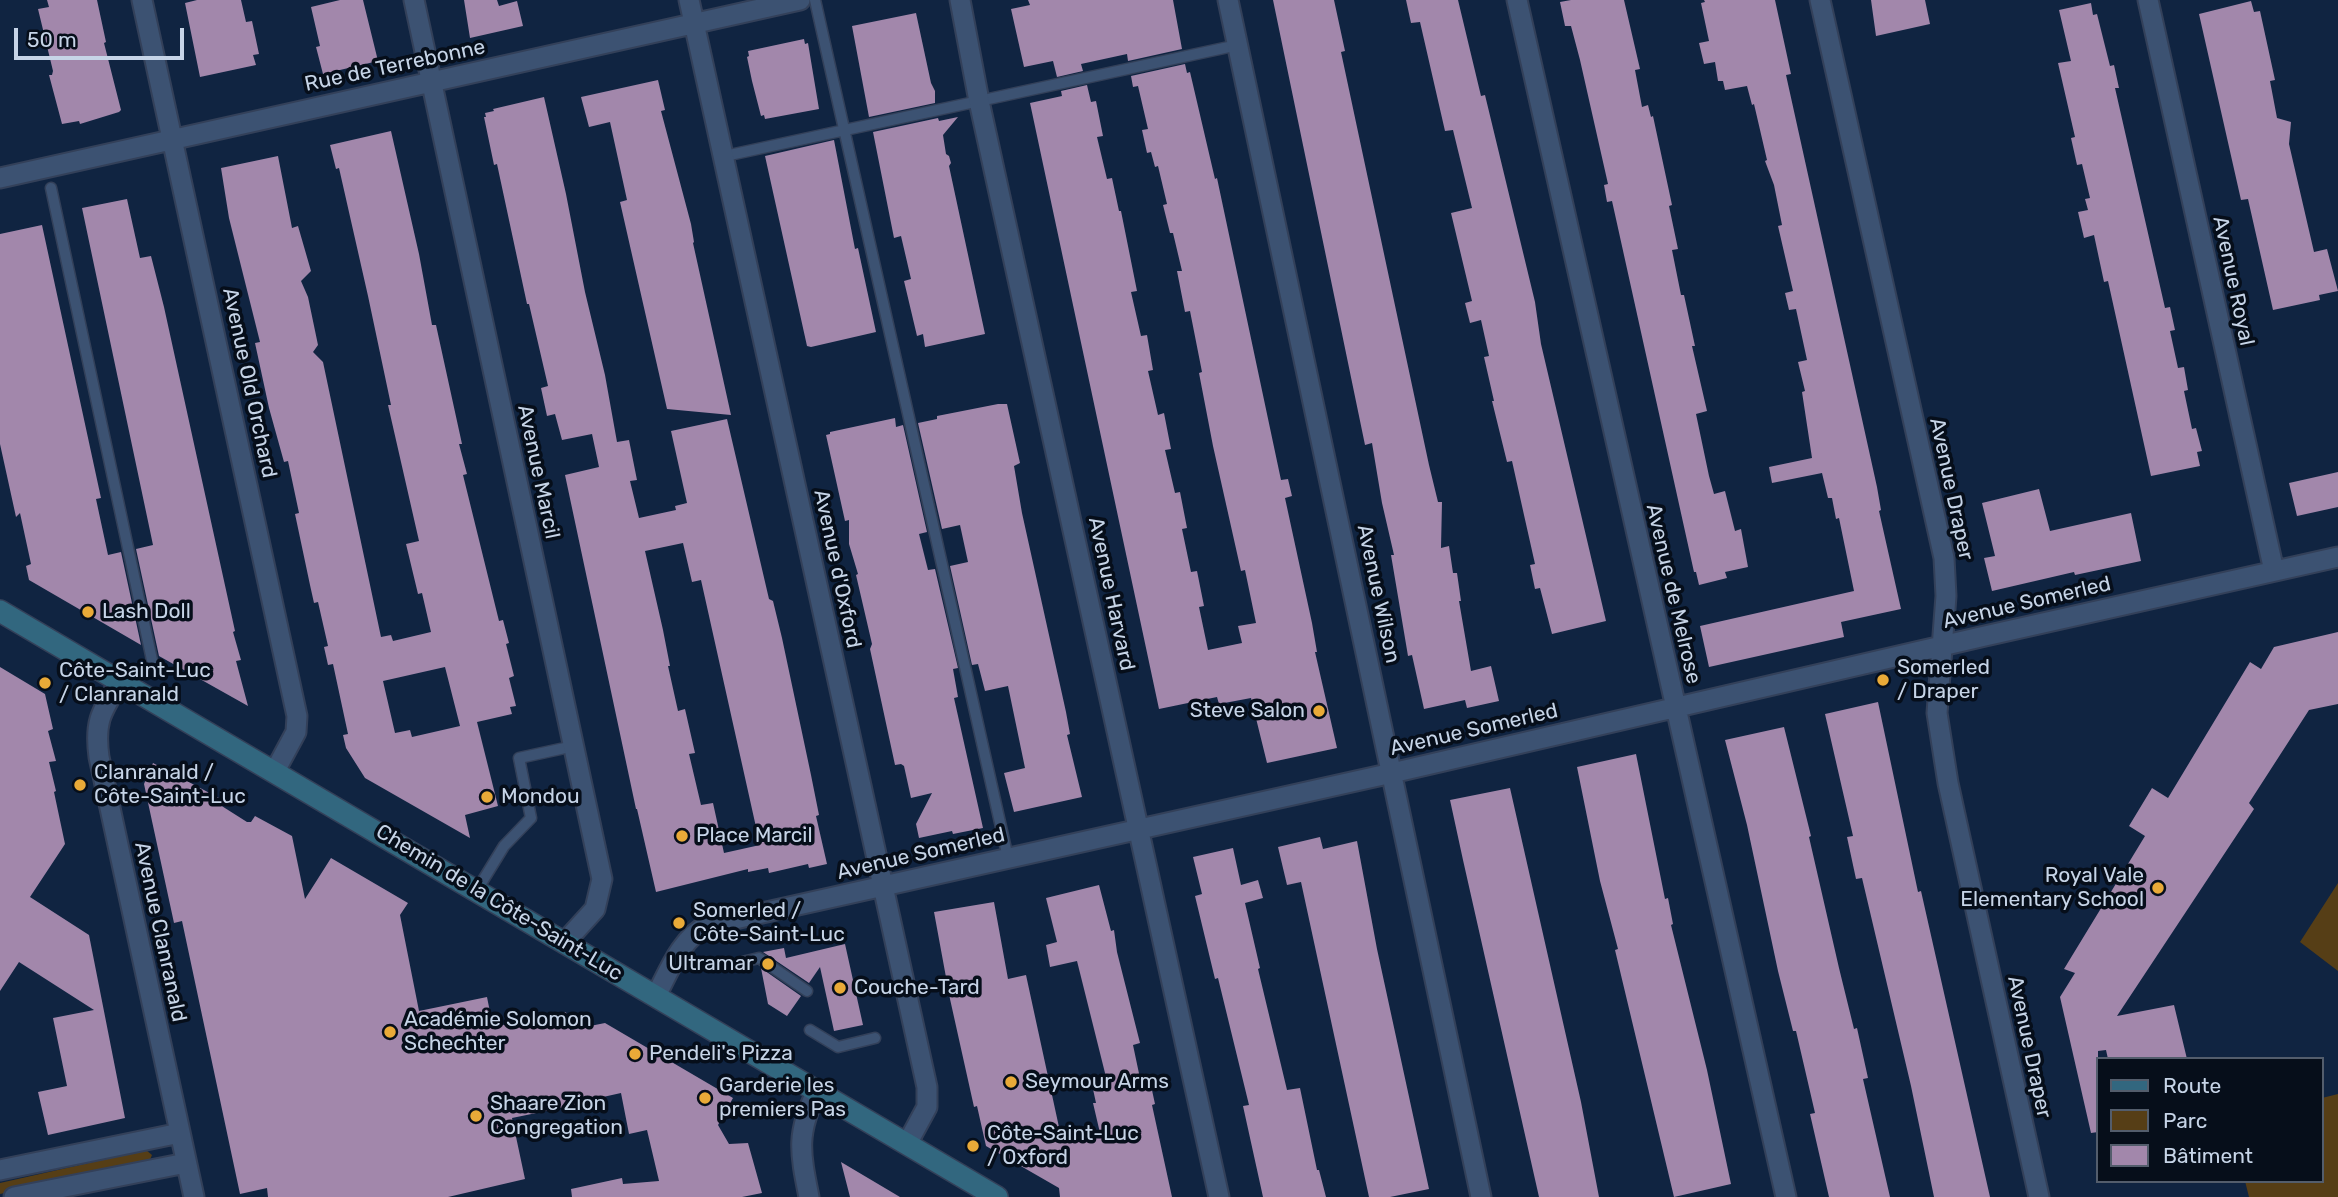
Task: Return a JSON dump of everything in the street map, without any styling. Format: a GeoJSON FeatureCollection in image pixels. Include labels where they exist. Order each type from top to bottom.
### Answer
{"type":"FeatureCollection","features":[{"type":"Feature","properties":{"kind":"main road","name":"Chemin de la Côte-Saint-Luc"},"geometry":{"type":"LineString","coordinates":[[0,611],[997,1197]]}},
{"type":"Feature","properties":{"kind":"street","name":"Avenue Old Orchard"},"geometry":{"type":"LineString","coordinates":[[142,0],[297,716],[296,733],[275,771]]}},
{"type":"Feature","properties":{"kind":"street","name":"Avenue Marcil"},"geometry":{"type":"LineString","coordinates":[[414,0],[602,880],[595,909],[565,942]]}},
{"type":"Feature","properties":{"kind":"street","name":"Avenue d'Oxford"},"geometry":{"type":"LineString","coordinates":[[689,0],[928,1097],[924,1116],[907,1144]]}},
{"type":"Feature","properties":{"kind":"street","name":"Rue de Terrebonne"},"geometry":{"type":"LineString","coordinates":[[0,178],[800,0]]}},
{"type":"Feature","properties":{"kind":"street","name":"Avenue Harvard"},"geometry":{"type":"LineString","coordinates":[[960,0],[979,101],[1219,1197]]}},
{"type":"Feature","properties":{"kind":"street","name":"Avenue Wilson"},"geometry":{"type":"LineString","coordinates":[[1228,0],[1481,1197]]}},
{"type":"Feature","properties":{"kind":"street","name":"Avenue de Melrose"},"geometry":{"type":"LineString","coordinates":[[1517,0],[1786,1197]]}},
{"type":"Feature","properties":{"kind":"street","name":"Avenue Draper"},"geometry":{"type":"LineString","coordinates":[[1820,0],[1944,558],[1946,596],[1937,713],[1948,783],[2039,1197]]}},
{"type":"Feature","properties":{"kind":"street","name":"Avenue Royal"},"geometry":{"type":"LineString","coordinates":[[2148,0],[2274,571]]}},
{"type":"Feature","properties":{"kind":"street","name":"Avenue Somerled"},"geometry":{"type":"LineString","coordinates":[[656,996],[683,946],[696,932],[708,925],[1392,773],[1675,706],[2338,557]]}},
{"type":"Feature","properties":{"kind":"street","name":"Avenue Clanranald"},"geometry":{"type":"LineString","coordinates":[[120,681],[97,725],[99,757],[194,1197]]}},
{"type":"Feature","properties":{"kind":"street"},"geometry":{"type":"LineString","coordinates":[[809,1197],[800,1141],[803,1121],[817,1091]]}},
{"type":"Feature","properties":{"kind":"street"},"geometry":{"type":"LineString","coordinates":[[0,1170],[180,1133]]}},
{"type":"Feature","properties":{"kind":"street"},"geometry":{"type":"LineString","coordinates":[[14,1197],[186,1163]]}},
{"type":"Feature","properties":{"kind":"lane"},"geometry":{"type":"LineString","coordinates":[[815,0],[1008,858]]}},
{"type":"Feature","properties":{"kind":"lane"},"geometry":{"type":"LineString","coordinates":[[725,156],[1238,45]]}},
{"type":"Feature","properties":{"kind":"lane"},"geometry":{"type":"LineString","coordinates":[[51,188],[152,660]]}},
{"type":"Feature","properties":{"kind":"lane"},"geometry":{"type":"LineString","coordinates":[[477,890],[504,846],[531,818],[519,758],[574,746]]}},
{"type":"Feature","properties":{"kind":"lane"},"geometry":{"type":"LineString","coordinates":[[743,962],[759,958],[807,991]]}},
{"type":"Feature","properties":{"kind":"lane"},"geometry":{"type":"LineString","coordinates":[[810,1030],[838,1047],[875,1038]]}},
{"type":"Feature","properties":{"kind":"green space"},"geometry":{"type":"Polygon","coordinates":[[[2338,883],[2338,971],[2300,942],[2338,883]]]}},
{"type":"Feature","properties":{"kind":"green space"},"geometry":{"type":"Polygon","coordinates":[[[2338,1094],[2338,1197],[2249,1197],[2246,1183],[2324,1183],[2324,1098],[2338,1094]]]}},
{"type":"Feature","properties":{"kind":"green space"},"geometry":{"type":"Polygon","coordinates":[[[146,1150],[152,1155],[149,1162],[0,1194],[0,1183],[146,1150]]]}},
{"type":"Feature","properties":{"kind":"building"},"geometry":{"type":"Polygon","coordinates":[[[47,0],[97,0],[106,42],[104,43],[121,110],[119,112],[80,124],[79,121],[62,124],[49,75],[52,75],[53,71],[38,9],[49,7],[47,0]]]}},
{"type":"Feature","properties":{"kind":"building"},"geometry":{"type":"Polygon","coordinates":[[[197,0],[241,0],[246,22],[252,21],[259,54],[253,55],[256,65],[200,77],[185,3],[197,0]]]}},
{"type":"Feature","properties":{"kind":"building"},"geometry":{"type":"Polygon","coordinates":[[[340,0],[363,0],[378,61],[323,74],[316,47],[320,46],[311,7],[340,0]]]}},
{"type":"Feature","properties":{"kind":"building"},"geometry":{"type":"Polygon","coordinates":[[[464,0],[497,0],[499,6],[517,1],[523,26],[470,38],[464,0]]]}},
{"type":"Feature","properties":{"kind":"building"},"geometry":{"type":"Polygon","coordinates":[[[1028,0],[1173,0],[1182,49],[1128,61],[1127,54],[1081,64],[1083,71],[1057,77],[1053,61],[1024,67],[1011,9],[1030,5],[1028,0]]]}},
{"type":"Feature","properties":{"kind":"building"},"geometry":{"type":"Polygon","coordinates":[[[1273,0],[1334,0],[1345,51],[1341,52],[1429,465],[1438,502],[1442,502],[1441,548],[1449,546],[1453,573],[1457,573],[1471,671],[1491,666],[1499,701],[1467,708],[1465,700],[1424,709],[1412,655],[1408,656],[1391,555],[1394,555],[1372,443],[1365,445],[1273,0]]]}},
{"type":"Feature","properties":{"kind":"building"},"geometry":{"type":"Polygon","coordinates":[[[1406,0],[1458,0],[1481,96],[1485,95],[1535,302],[1541,344],[1606,621],[1552,634],[1540,588],[1535,589],[1530,565],[1535,564],[1512,461],[1507,462],[1492,401],[1484,357],[1489,356],[1481,320],[1470,323],[1465,303],[1472,301],[1451,213],[1472,208],[1453,130],[1445,131],[1420,22],[1411,23],[1406,0]]]}},
{"type":"Feature","properties":{"kind":"building"},"geometry":{"type":"Polygon","coordinates":[[[1624,0],[1640,69],[1635,70],[1642,107],[1648,105],[1651,117],[1653,116],[1672,205],[1669,206],[1678,249],[1672,250],[1681,295],[1684,295],[1707,411],[1696,414],[1709,476],[1714,494],[1725,491],[1735,531],[1741,529],[1748,567],[1725,572],[1727,578],[1699,585],[1612,201],[1607,202],[1604,185],[1608,184],[1580,60],[1571,26],[1565,26],[1560,2],[1624,0]]]}},
{"type":"Feature","properties":{"kind":"building"},"geometry":{"type":"Polygon","coordinates":[[[1704,0],[1775,0],[1791,74],[1786,75],[1877,487],[1879,511],[1901,609],[1841,622],[1844,637],[1709,667],[1700,626],[1854,591],[1839,518],[1836,519],[1832,498],[1828,498],[1822,473],[1772,483],[1769,467],[1812,458],[1802,392],[1805,391],[1798,362],[1807,360],[1796,309],[1789,310],[1785,293],[1793,291],[1778,226],[1782,225],[1774,185],[1765,161],[1767,160],[1754,104],[1752,105],[1747,86],[1725,90],[1723,81],[1718,81],[1715,62],[1704,64],[1699,43],[1709,41],[1701,3],[1705,2],[1704,0]]]}},
{"type":"Feature","properties":{"kind":"building"},"geometry":{"type":"Polygon","coordinates":[[[1871,0],[1925,0],[1930,24],[1876,36],[1871,0]]]}},
{"type":"Feature","properties":{"kind":"building"},"geometry":{"type":"Polygon","coordinates":[[[2251,1],[2254,12],[2260,11],[2275,80],[2270,81],[2277,118],[2291,122],[2289,144],[2314,252],[2327,249],[2338,291],[2319,295],[2320,300],[2273,310],[2248,199],[2241,200],[2199,14],[2251,1]]]}},
{"type":"Feature","properties":{"kind":"building"},"geometry":{"type":"Polygon","coordinates":[[[2091,3],[2093,15],[2097,14],[2110,66],[2114,65],[2119,88],[2115,88],[2165,308],[2170,307],[2175,330],[2170,331],[2178,368],[2184,367],[2188,390],[2184,391],[2192,429],[2196,428],[2202,451],[2197,452],[2200,466],[2151,476],[2108,281],[2104,282],[2094,235],[2084,238],[2078,212],[2088,210],[2085,199],[2090,198],[2082,164],[2077,165],[2071,138],[2075,137],[2058,63],[2071,61],[2059,10],[2091,3]]]}},
{"type":"Feature","properties":{"kind":"building"},"geometry":{"type":"Polygon","coordinates":[[[916,13],[935,91],[935,103],[869,117],[852,26],[916,13]]]}},
{"type":"Feature","properties":{"kind":"building"},"geometry":{"type":"Polygon","coordinates":[[[804,39],[805,44],[808,43],[819,109],[765,119],[764,115],[761,116],[752,81],[748,51],[804,39]]]}},
{"type":"Feature","properties":{"kind":"building"},"geometry":{"type":"Polygon","coordinates":[[[1185,64],[1187,73],[1190,72],[1215,179],[1217,178],[1281,480],[1288,479],[1292,496],[1285,498],[1337,748],[1267,763],[1251,698],[1219,704],[1217,697],[1159,709],[1030,103],[1062,96],[1061,91],[1087,85],[1091,102],[1096,101],[1103,136],[1097,137],[1107,179],[1112,178],[1121,211],[1137,291],[1131,292],[1141,336],[1147,335],[1153,370],[1148,371],[1158,415],[1164,413],[1171,449],[1165,450],[1175,493],[1180,492],[1187,528],[1182,529],[1191,572],[1197,571],[1204,606],[1199,607],[1208,650],[1242,643],[1238,626],[1256,623],[1245,570],[1241,571],[1213,446],[1190,311],[1185,312],[1177,271],[1182,271],[1163,205],[1167,204],[1158,166],[1155,167],[1151,152],[1147,153],[1142,130],[1148,129],[1138,86],[1133,87],[1131,76],[1185,64]]]}},
{"type":"Feature","properties":{"kind":"building"},"geometry":{"type":"Polygon","coordinates":[[[658,80],[665,110],[661,111],[691,224],[731,415],[667,409],[620,202],[627,200],[610,122],[589,127],[581,97],[658,80]]]}},
{"type":"Feature","properties":{"kind":"building"},"geometry":{"type":"Polygon","coordinates":[[[544,97],[605,375],[617,442],[629,440],[637,480],[630,481],[639,518],[676,510],[675,506],[687,503],[671,431],[727,419],[769,599],[773,601],[782,638],[827,864],[809,868],[808,864],[769,873],[768,868],[748,872],[748,869],[656,892],[565,475],[599,467],[592,434],[562,440],[555,414],[547,416],[541,388],[548,386],[484,117],[485,113],[494,111],[493,109],[544,97]],[[683,543],[645,551],[678,711],[685,709],[695,753],[689,754],[701,805],[713,803],[724,853],[760,845],[701,580],[692,582],[683,543]]]}},
{"type":"Feature","properties":{"kind":"building"},"geometry":{"type":"Polygon","coordinates":[[[958,117],[943,135],[985,334],[925,347],[923,334],[917,336],[904,281],[911,279],[901,236],[894,238],[873,132],[938,118],[939,121],[958,117]]]}},
{"type":"Feature","properties":{"kind":"building"},"geometry":{"type":"Polygon","coordinates":[[[391,131],[432,325],[436,325],[462,444],[459,444],[467,474],[463,475],[499,621],[503,620],[509,643],[506,644],[514,676],[509,678],[516,706],[510,707],[512,714],[477,722],[498,806],[465,815],[470,838],[365,778],[346,748],[343,735],[348,734],[333,664],[328,665],[324,647],[328,646],[318,602],[314,603],[310,585],[295,514],[299,513],[288,461],[284,462],[269,408],[255,343],[260,342],[229,218],[221,168],[278,156],[292,228],[298,226],[311,271],[301,281],[308,297],[318,345],[313,352],[323,362],[381,637],[391,635],[393,641],[431,632],[422,593],[418,594],[406,544],[419,541],[388,405],[391,405],[339,168],[336,169],[330,145],[391,131]],[[445,667],[383,681],[395,733],[410,730],[412,737],[460,726],[445,667]]]}},
{"type":"Feature","properties":{"kind":"building"},"geometry":{"type":"Polygon","coordinates":[[[834,140],[855,249],[858,248],[876,332],[811,347],[807,346],[765,156],[834,140]]]}},
{"type":"Feature","properties":{"kind":"building"},"geometry":{"type":"Polygon","coordinates":[[[127,199],[140,258],[151,256],[164,307],[235,631],[233,632],[241,660],[236,661],[248,706],[159,656],[136,549],[153,545],[82,208],[127,199]]]}},
{"type":"Feature","properties":{"kind":"building"},"geometry":{"type":"Polygon","coordinates":[[[42,225],[101,498],[96,499],[108,555],[121,552],[141,645],[29,580],[26,566],[31,564],[20,513],[16,517],[0,444],[0,234],[42,225]]]}},
{"type":"Feature","properties":{"kind":"building"},"geometry":{"type":"Polygon","coordinates":[[[1007,404],[1020,463],[1014,466],[1022,513],[1082,797],[1014,812],[1004,773],[1025,768],[1008,686],[985,691],[978,664],[972,665],[950,566],[968,562],[960,525],[942,529],[918,423],[937,419],[937,416],[1007,404]]]}},
{"type":"Feature","properties":{"kind":"building"},"geometry":{"type":"Polygon","coordinates":[[[895,418],[896,427],[903,425],[927,532],[919,534],[928,570],[935,569],[958,668],[953,669],[958,697],[954,698],[983,828],[919,838],[916,824],[932,793],[911,798],[904,766],[895,765],[870,649],[872,644],[856,575],[858,574],[849,544],[849,520],[845,521],[826,435],[895,418]]]}},
{"type":"Feature","properties":{"kind":"building"},"geometry":{"type":"Polygon","coordinates":[[[2338,472],[2338,507],[2297,516],[2289,483],[2338,472]]]}},
{"type":"Feature","properties":{"kind":"building"},"geometry":{"type":"Polygon","coordinates":[[[2039,489],[2050,531],[2131,513],[2141,561],[2075,575],[2074,572],[1992,591],[1984,558],[1995,556],[1982,503],[2039,489]]]}},
{"type":"Feature","properties":{"kind":"building"},"geometry":{"type":"Polygon","coordinates":[[[2338,632],[2338,704],[2309,710],[2249,803],[2254,809],[2117,1016],[2174,1005],[2187,1057],[2108,1057],[2106,1050],[2098,1051],[2096,1132],[2091,1133],[2060,997],[2075,973],[2064,969],[2145,836],[2129,826],[2152,788],[2168,798],[2250,662],[2261,669],[2274,647],[2338,632]]]}},
{"type":"Feature","properties":{"kind":"building"},"geometry":{"type":"Polygon","coordinates":[[[0,667],[45,694],[53,729],[48,731],[56,761],[49,762],[65,844],[30,897],[89,935],[125,1118],[48,1135],[38,1092],[67,1086],[53,1018],[94,1010],[19,962],[0,991],[0,667]]]}},
{"type":"Feature","properties":{"kind":"building"},"geometry":{"type":"Polygon","coordinates":[[[1878,702],[1918,892],[1921,891],[1990,1197],[1934,1197],[1862,878],[1856,879],[1847,837],[1853,836],[1825,714],[1878,702]]]}},
{"type":"Feature","properties":{"kind":"building"},"geometry":{"type":"Polygon","coordinates":[[[1784,727],[1839,968],[1854,1029],[1857,1028],[1868,1078],[1863,1079],[1890,1197],[1829,1197],[1810,1114],[1815,1113],[1796,1031],[1793,1031],[1778,971],[1747,825],[1725,740],[1784,727]]]}},
{"type":"Feature","properties":{"kind":"building"},"geometry":{"type":"Polygon","coordinates":[[[1636,754],[1665,899],[1668,898],[1671,925],[1707,1070],[1731,1184],[1674,1197],[1615,950],[1618,949],[1600,881],[1577,767],[1636,754]]]}},
{"type":"Feature","properties":{"kind":"building"},"geometry":{"type":"Polygon","coordinates":[[[153,763],[219,798],[217,803],[247,822],[251,822],[255,816],[292,836],[305,899],[331,858],[408,903],[400,915],[419,1011],[487,997],[493,1027],[566,1012],[570,1030],[605,1023],[733,1098],[718,1125],[729,1144],[748,1143],[762,1193],[742,1197],[572,1197],[571,1189],[622,1178],[623,1184],[659,1181],[647,1130],[629,1134],[621,1093],[512,1118],[525,1179],[448,1197],[268,1197],[267,1188],[240,1194],[182,921],[174,923],[144,784],[153,763]]]}},
{"type":"Feature","properties":{"kind":"building"},"geometry":{"type":"Polygon","coordinates":[[[1510,788],[1581,1102],[1599,1197],[1539,1197],[1463,860],[1450,800],[1510,788]]]}},
{"type":"Feature","properties":{"kind":"building"},"geometry":{"type":"Polygon","coordinates":[[[1320,837],[1323,849],[1357,841],[1377,949],[1429,1189],[1390,1197],[1369,1197],[1301,882],[1287,885],[1278,847],[1320,837]]]}},
{"type":"Feature","properties":{"kind":"building"},"geometry":{"type":"Polygon","coordinates":[[[1233,848],[1241,885],[1258,880],[1263,898],[1245,903],[1260,968],[1258,969],[1287,1090],[1300,1088],[1317,1170],[1326,1197],[1263,1197],[1243,1106],[1249,1105],[1195,896],[1202,894],[1193,857],[1233,848]]]}},
{"type":"Feature","properties":{"kind":"building"},"geometry":{"type":"Polygon","coordinates":[[[1099,885],[1111,931],[1114,930],[1140,1043],[1133,1045],[1141,1083],[1150,1081],[1155,1104],[1152,1105],[1172,1197],[1060,1197],[1059,1188],[986,1146],[977,1106],[974,1107],[934,912],[994,902],[1008,979],[1026,975],[1062,1141],[1100,1133],[1091,1080],[1106,1077],[1077,961],[1050,967],[1046,945],[1057,942],[1046,898],[1099,885]]]}},
{"type":"Feature","properties":{"kind":"building","name":"Couche-Tard"},"geometry":{"type":"Polygon","coordinates":[[[845,944],[863,1025],[834,1031],[820,967],[809,983],[763,952],[784,948],[786,958],[845,944]]]}},
{"type":"Feature","properties":{"kind":"building"},"geometry":{"type":"Polygon","coordinates":[[[761,968],[801,996],[787,1016],[768,1004],[761,968]]]}},
{"type":"Feature","properties":{"kind":"building"},"geometry":{"type":"Polygon","coordinates":[[[841,1162],[900,1197],[850,1197],[841,1162]]]}},
{"type":"Feature","properties":{"kind":"place","name":"Lash Doll"},"geometry":{"type":"Point","coordinates":[88,612]}},
{"type":"Feature","properties":{"kind":"place","name":"Somerled / Draper"},"geometry":{"type":"Point","coordinates":[1883,680]}},
{"type":"Feature","properties":{"kind":"place","name":"Côte-Saint-Luc / Clanranald"},"geometry":{"type":"Point","coordinates":[45,683]}},
{"type":"Feature","properties":{"kind":"place","name":"Steve Salon"},"geometry":{"type":"Point","coordinates":[1319,711]}},
{"type":"Feature","properties":{"kind":"place","name":"Clanranald / Côte-Saint-Luc"},"geometry":{"type":"Point","coordinates":[80,785]}},
{"type":"Feature","properties":{"kind":"place","name":"Mondou"},"geometry":{"type":"Point","coordinates":[487,797]}},
{"type":"Feature","properties":{"kind":"place","name":"Place Marcil"},"geometry":{"type":"Point","coordinates":[682,836]}},
{"type":"Feature","properties":{"kind":"place","name":"Royal Vale Elementary School"},"geometry":{"type":"Point","coordinates":[2158,888]}},
{"type":"Feature","properties":{"kind":"place","name":"Somerled / Côte-Saint-Luc"},"geometry":{"type":"Point","coordinates":[679,923]}},
{"type":"Feature","properties":{"kind":"place","name":"Ultramar"},"geometry":{"type":"Point","coordinates":[768,964]}},
{"type":"Feature","properties":{"kind":"place","name":"Couche-Tard"},"geometry":{"type":"Point","coordinates":[840,988]}},
{"type":"Feature","properties":{"kind":"place","name":"Académie Solomon Schechter"},"geometry":{"type":"Point","coordinates":[390,1032]}},
{"type":"Feature","properties":{"kind":"place","name":"Pendeli's Pizza"},"geometry":{"type":"Point","coordinates":[635,1054]}},
{"type":"Feature","properties":{"kind":"place","name":"Seymour Arms"},"geometry":{"type":"Point","coordinates":[1011,1082]}},
{"type":"Feature","properties":{"kind":"place","name":"Garderie les premiers Pas"},"geometry":{"type":"Point","coordinates":[705,1098]}},
{"type":"Feature","properties":{"kind":"place","name":"Shaare Zion Congregation"},"geometry":{"type":"Point","coordinates":[476,1116]}},
{"type":"Feature","properties":{"kind":"place","name":"Côte-Saint-Luc / Oxford"},"geometry":{"type":"Point","coordinates":[973,1146]}}]}
